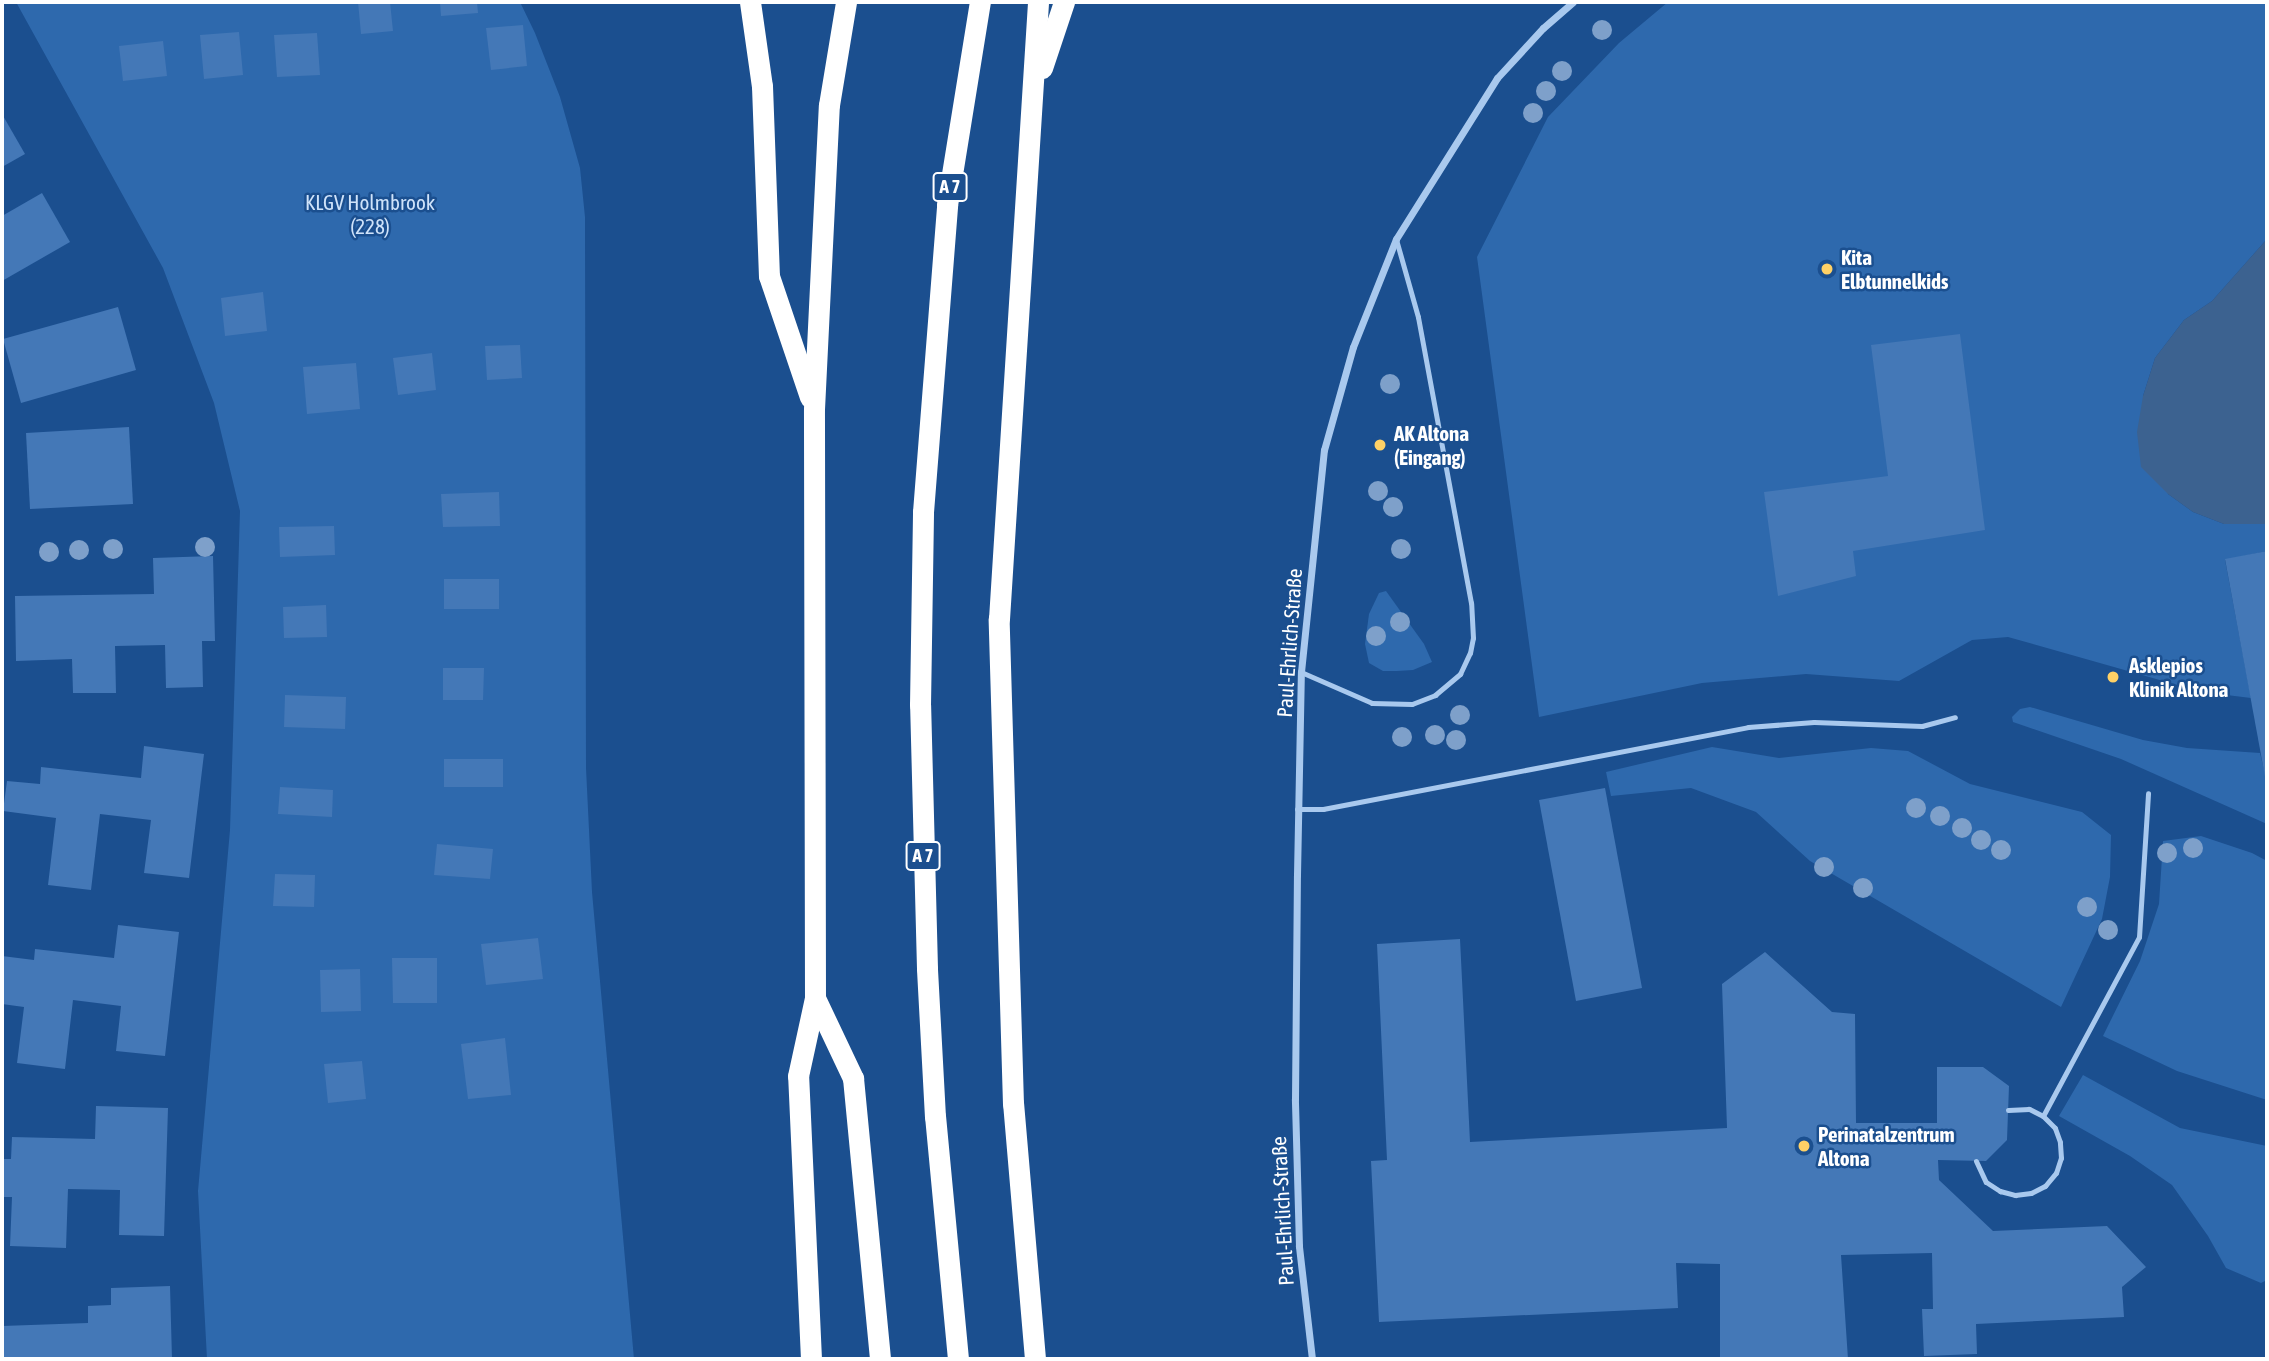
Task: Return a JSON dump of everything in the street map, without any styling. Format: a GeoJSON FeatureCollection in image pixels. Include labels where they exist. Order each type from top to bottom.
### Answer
{"type":"FeatureCollection","features":[{"type":"Feature","properties":{"kind":"highway"},"geometry":{"type":"LineString","coordinates":[[750,2],[762,86],[769,276],[814,409]]}},
{"type":"Feature","properties":{"kind":"highway"},"geometry":{"type":"LineString","coordinates":[[811,1359],[798,1076],[815,998],[814,409],[829,105],[846,2]]}},
{"type":"Feature","properties":{"kind":"highway","name":"A 7"},"geometry":{"type":"LineString","coordinates":[[958,1359],[935,1116],[926,955],[919,705],[923,512],[947,205],[980,2]]}},
{"type":"Feature","properties":{"kind":"highway"},"geometry":{"type":"LineString","coordinates":[[1035,1359],[1013,1104],[999,619],[1038,2]]}},
{"type":"Feature","properties":{"kind":"highway"},"geometry":{"type":"LineString","coordinates":[[1033,93],[1063,2]]}},
{"type":"Feature","properties":{"kind":"highway"},"geometry":{"type":"LineString","coordinates":[[815,998],[853,1078],[880,1359]]}},
{"type":"Feature","properties":{"kind":"street","name":"Paul-Ehrlich-Straße"},"geometry":{"type":"LineString","coordinates":[[1312,1359],[1299,1246],[1295,1112],[1297,809],[1301,672],[1321,468],[1330,421],[1353,347],[1396,239],[1497,78],[1543,28],[1573,2]]}},
{"type":"Feature","properties":{"kind":"lane"},"geometry":{"type":"LineString","coordinates":[[1301,672],[1372,703],[1412,704],[1435,695],[1460,674],[1470,653],[1473,638],[1471,603],[1418,317],[1396,239]]}},
{"type":"Feature","properties":{"kind":"lane"},"geometry":{"type":"LineString","coordinates":[[1297,809],[1349,804],[1748,727],[1814,722],[1922,726],[1955,717]]}},
{"type":"Feature","properties":{"kind":"lane"},"geometry":{"type":"LineString","coordinates":[[2043,1116],[2139,937],[2148,793]]}},
{"type":"Feature","properties":{"kind":"lane"},"geometry":{"type":"LineString","coordinates":[[1976,1160],[1986,1182],[2000,1191],[2015,1195],[2031,1193],[2045,1185],[2056,1173],[2061,1158],[2060,1142],[2055,1128],[2043,1116],[2029,1109],[2008,1110]]}},
{"type":"Feature","properties":{"kind":"green space","name":"KLGV Holmbrook (228)"},"geometry":{"type":"Polygon","coordinates":[[[16,2],[520,2],[535,33],[560,97],[580,168],[585,217],[586,768],[592,892],[634,1359],[207,1359],[198,1191],[230,830],[240,511],[214,403],[163,268],[16,2]]]}},
{"type":"Feature","properties":{"kind":"green space"},"geometry":{"type":"Polygon","coordinates":[[[1668,2],[2267,2],[2267,239],[2212,301],[2184,320],[2155,358],[2143,396],[2168,494],[2193,512],[2224,524],[2267,524],[2267,551],[2225,560],[2251,698],[2202,692],[2008,637],[1972,640],[1899,681],[1806,674],[1702,683],[1539,717],[1477,257],[1548,117],[1619,43],[1668,2]]]}},
{"type":"Feature","properties":{"kind":"green space"},"geometry":{"type":"Polygon","coordinates":[[[1386,591],[1424,644],[1432,662],[1413,670],[1397,671],[1383,671],[1369,663],[1365,644],[1369,614],[1379,593],[1386,591]]]}},
{"type":"Feature","properties":{"kind":"green space"},"geometry":{"type":"Polygon","coordinates":[[[2030,707],[2143,740],[2187,748],[2260,753],[2267,782],[2267,824],[2121,759],[2013,722],[2012,717],[2020,709],[2030,707]]]}},
{"type":"Feature","properties":{"kind":"green space"},"geometry":{"type":"Polygon","coordinates":[[[1712,747],[1779,758],[1871,748],[1908,751],[1970,784],[2082,812],[2111,835],[2110,877],[2102,919],[2061,1007],[1810,861],[1756,812],[1691,788],[1611,796],[1606,772],[1712,747]]]}},
{"type":"Feature","properties":{"kind":"green space"},"geometry":{"type":"Polygon","coordinates":[[[2201,836],[2252,853],[2267,861],[2267,1100],[2177,1071],[2103,1036],[2140,961],[2159,904],[2163,841],[2201,836]]]}},
{"type":"Feature","properties":{"kind":"green space"},"geometry":{"type":"Polygon","coordinates":[[[2083,1075],[2180,1128],[2267,1146],[2267,1280],[2261,1283],[2226,1268],[2208,1236],[2172,1185],[2130,1156],[2059,1116],[2083,1075]]]}},
{"type":"Feature","properties":{"kind":"shaded area"},"geometry":{"type":"Polygon","coordinates":[[[2267,239],[2267,524],[2224,524],[2193,512],[2168,494],[2141,467],[2137,432],[2143,396],[2155,358],[2184,320],[2212,301],[2267,239]]]}},
{"type":"Feature","properties":{"kind":"building"},"geometry":{"type":"Polygon","coordinates":[[[358,2],[390,2],[393,31],[361,34],[358,2]]]}},
{"type":"Feature","properties":{"kind":"building"},"geometry":{"type":"Polygon","coordinates":[[[440,2],[477,2],[478,13],[441,16],[440,2]]]}},
{"type":"Feature","properties":{"kind":"building"},"geometry":{"type":"Polygon","coordinates":[[[523,25],[527,66],[491,70],[486,28],[523,25]]]}},
{"type":"Feature","properties":{"kind":"building"},"geometry":{"type":"Polygon","coordinates":[[[239,32],[243,75],[204,79],[200,35],[239,32]]]}},
{"type":"Feature","properties":{"kind":"building"},"geometry":{"type":"Polygon","coordinates":[[[317,33],[320,75],[277,77],[274,35],[317,33]]]}},
{"type":"Feature","properties":{"kind":"building"},"geometry":{"type":"Polygon","coordinates":[[[163,41],[167,76],[123,81],[119,46],[163,41]]]}},
{"type":"Feature","properties":{"kind":"building"},"geometry":{"type":"Polygon","coordinates":[[[2,114],[25,154],[2,167],[2,114]]]}},
{"type":"Feature","properties":{"kind":"building"},"geometry":{"type":"Polygon","coordinates":[[[42,193],[70,242],[2,281],[2,216],[42,193]]]}},
{"type":"Feature","properties":{"kind":"building"},"geometry":{"type":"Polygon","coordinates":[[[263,292],[267,331],[225,336],[221,298],[263,292]]]}},
{"type":"Feature","properties":{"kind":"building"},"geometry":{"type":"Polygon","coordinates":[[[118,307],[136,370],[21,403],[3,339],[118,307]]]}},
{"type":"Feature","properties":{"kind":"building"},"geometry":{"type":"Polygon","coordinates":[[[1960,334],[1985,530],[1853,551],[1856,576],[1778,596],[1764,492],[1888,476],[1871,345],[1960,334]]]}},
{"type":"Feature","properties":{"kind":"building"},"geometry":{"type":"Polygon","coordinates":[[[520,345],[522,378],[487,380],[485,346],[520,345]]]}},
{"type":"Feature","properties":{"kind":"building"},"geometry":{"type":"Polygon","coordinates":[[[432,353],[436,390],[398,395],[393,358],[432,353]]]}},
{"type":"Feature","properties":{"kind":"building"},"geometry":{"type":"Polygon","coordinates":[[[356,363],[360,409],[307,414],[303,367],[356,363]]]}},
{"type":"Feature","properties":{"kind":"building"},"geometry":{"type":"Polygon","coordinates":[[[129,427],[133,504],[30,509],[26,433],[129,427]]]}},
{"type":"Feature","properties":{"kind":"building"},"geometry":{"type":"Polygon","coordinates":[[[499,492],[500,526],[443,527],[441,494],[499,492]]]}},
{"type":"Feature","properties":{"kind":"building"},"geometry":{"type":"Polygon","coordinates":[[[334,526],[335,555],[280,557],[279,527],[334,526]]]}},
{"type":"Feature","properties":{"kind":"building","name":"Asklepios Klinik Altona"},"geometry":{"type":"Polygon","coordinates":[[[2267,551],[2267,782],[2266,782],[2225,559],[2267,551]]]}},
{"type":"Feature","properties":{"kind":"building"},"geometry":{"type":"Polygon","coordinates":[[[213,556],[215,641],[202,641],[203,687],[166,688],[165,645],[115,646],[116,693],[73,693],[72,659],[16,661],[15,596],[154,594],[153,558],[213,556]]]}},
{"type":"Feature","properties":{"kind":"building"},"geometry":{"type":"Polygon","coordinates":[[[444,579],[499,579],[499,609],[444,609],[444,579]]]}},
{"type":"Feature","properties":{"kind":"building"},"geometry":{"type":"Polygon","coordinates":[[[326,605],[327,637],[284,638],[283,607],[326,605]]]}},
{"type":"Feature","properties":{"kind":"building"},"geometry":{"type":"Polygon","coordinates":[[[443,668],[484,668],[483,700],[443,700],[443,668]]]}},
{"type":"Feature","properties":{"kind":"building"},"geometry":{"type":"Polygon","coordinates":[[[285,695],[346,697],[345,729],[284,727],[285,695]]]}},
{"type":"Feature","properties":{"kind":"building"},"geometry":{"type":"Polygon","coordinates":[[[144,746],[204,754],[189,878],[144,873],[151,820],[100,814],[91,890],[48,885],[56,818],[3,811],[7,781],[40,784],[41,767],[141,778],[144,746]]]}},
{"type":"Feature","properties":{"kind":"building"},"geometry":{"type":"Polygon","coordinates":[[[444,759],[503,759],[503,787],[444,787],[444,759]]]}},
{"type":"Feature","properties":{"kind":"building"},"geometry":{"type":"Polygon","coordinates":[[[280,787],[333,790],[332,817],[278,814],[280,787]]]}},
{"type":"Feature","properties":{"kind":"building"},"geometry":{"type":"Polygon","coordinates":[[[1605,788],[1642,988],[1576,1001],[1539,800],[1605,788]]]}},
{"type":"Feature","properties":{"kind":"building"},"geometry":{"type":"Polygon","coordinates":[[[437,844],[493,849],[490,879],[434,875],[437,844]]]}},
{"type":"Feature","properties":{"kind":"building"},"geometry":{"type":"Polygon","coordinates":[[[275,874],[315,875],[314,907],[273,906],[275,874]]]}},
{"type":"Feature","properties":{"kind":"building"},"geometry":{"type":"Polygon","coordinates":[[[118,925],[179,932],[165,1056],[116,1051],[121,1006],[73,1000],[65,1069],[17,1063],[24,1007],[2,1004],[2,956],[34,960],[35,949],[114,958],[118,925]]]}},
{"type":"Feature","properties":{"kind":"building"},"geometry":{"type":"Polygon","coordinates":[[[538,938],[543,979],[486,985],[481,944],[538,938]]]}},
{"type":"Feature","properties":{"kind":"building"},"geometry":{"type":"Polygon","coordinates":[[[1460,939],[1470,1142],[1727,1128],[1722,984],[1765,952],[1832,1012],[1855,1014],[1856,1123],[1937,1123],[1937,1067],[1983,1067],[2009,1086],[2007,1140],[1986,1161],[1938,1160],[1939,1180],[1993,1231],[2107,1226],[2146,1267],[2122,1287],[2124,1317],[1976,1324],[1977,1354],[1924,1356],[1922,1309],[1933,1309],[1932,1253],[1841,1255],[1848,1359],[1720,1359],[1720,1264],[1676,1263],[1678,1308],[1379,1322],[1371,1161],[1387,1160],[1377,944],[1460,939]]]}},
{"type":"Feature","properties":{"kind":"building"},"geometry":{"type":"Polygon","coordinates":[[[392,958],[437,958],[437,1003],[393,1003],[392,958]]]}},
{"type":"Feature","properties":{"kind":"building"},"geometry":{"type":"Polygon","coordinates":[[[360,969],[361,1011],[321,1012],[320,970],[360,969]]]}},
{"type":"Feature","properties":{"kind":"building"},"geometry":{"type":"Polygon","coordinates":[[[505,1038],[511,1095],[468,1099],[461,1044],[505,1038]]]}},
{"type":"Feature","properties":{"kind":"building"},"geometry":{"type":"Polygon","coordinates":[[[362,1061],[366,1099],[328,1103],[324,1064],[362,1061]]]}},
{"type":"Feature","properties":{"kind":"building"},"geometry":{"type":"Polygon","coordinates":[[[96,1106],[168,1108],[164,1236],[119,1235],[120,1190],[68,1189],[66,1248],[10,1246],[12,1197],[2,1197],[2,1159],[11,1159],[12,1137],[95,1139],[96,1106]]]}},
{"type":"Feature","properties":{"kind":"building"},"geometry":{"type":"Polygon","coordinates":[[[170,1286],[172,1359],[2,1359],[2,1326],[88,1323],[88,1306],[111,1305],[111,1288],[170,1286]]]}},
{"type":"Feature","properties":{"kind":"place","name":"Kita Elbtunnelkids"},"geometry":{"type":"Point","coordinates":[1827,269]}},
{"type":"Feature","properties":{"kind":"place","name":"AK Altona (Eingang)"},"geometry":{"type":"Point","coordinates":[1380,445]}},
{"type":"Feature","properties":{"kind":"place","name":"Asklepios Klinik Altona"},"geometry":{"type":"Point","coordinates":[2113,677]}},
{"type":"Feature","properties":{"kind":"place","name":"Perinatalzentrum Altona"},"geometry":{"type":"Point","coordinates":[1804,1146]}}]}
